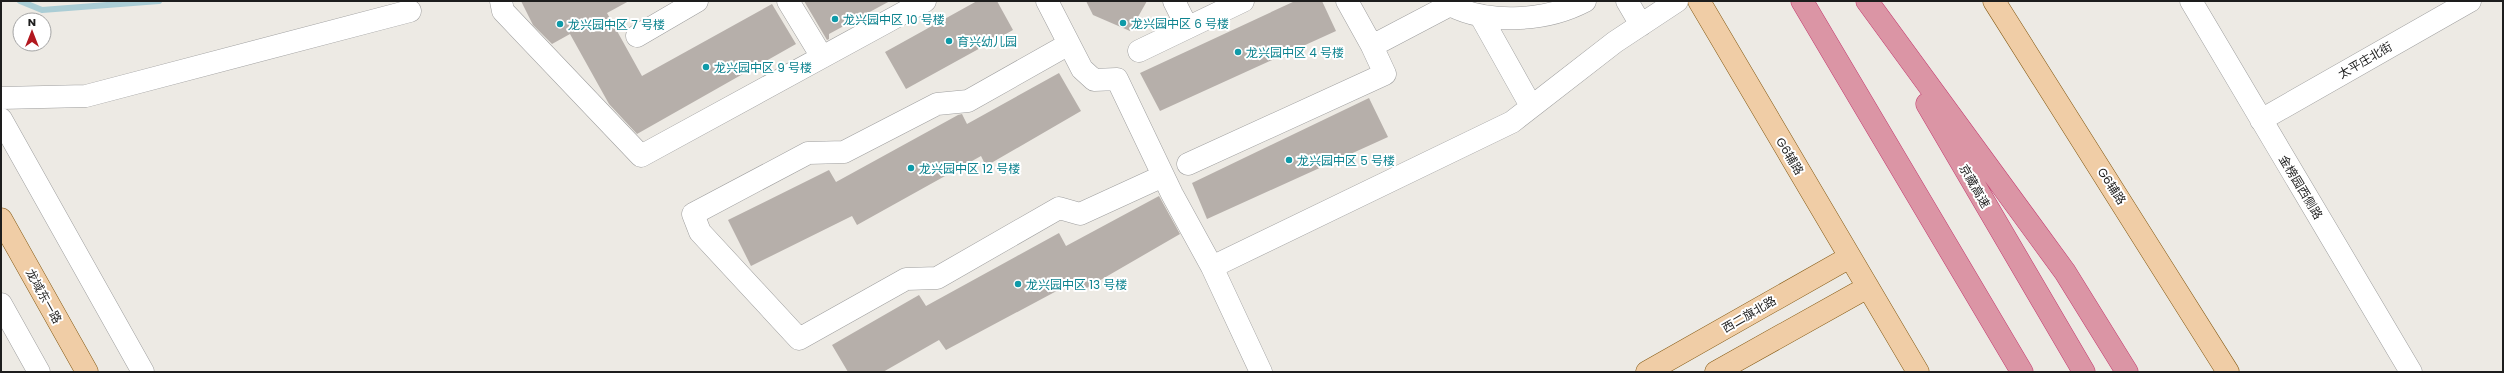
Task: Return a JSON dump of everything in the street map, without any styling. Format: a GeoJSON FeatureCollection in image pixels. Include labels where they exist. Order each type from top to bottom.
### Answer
{"type":"FeatureCollection","features":[{"type":"Feature","properties":{"kind":"highway","name":"京藏高速"},"geometry":{"type":"LineString","coordinates":[[1866,1],[2084,372]]}},
{"type":"Feature","properties":{"kind":"highway"},"geometry":{"type":"LineString","coordinates":[[1866,1],[2065,272],[2127,372]]}},
{"type":"Feature","properties":{"kind":"highway"},"geometry":{"type":"LineString","coordinates":[[1803,3],[2022,372]]}},
{"type":"Feature","properties":{"kind":"main road","name":"G6辅路"},"geometry":{"type":"LineString","coordinates":[[1699,1],[1918,372]]}},
{"type":"Feature","properties":{"kind":"main road","name":"G6辅路"},"geometry":{"type":"LineString","coordinates":[[1994,1],[2228,372]]}},
{"type":"Feature","properties":{"kind":"main road","name":"龙域东一路"},"geometry":{"type":"LineString","coordinates":[[1,220],[86,372]]}},
{"type":"Feature","properties":{"kind":"main road","name":"西二旗北路"},"geometry":{"type":"LineString","coordinates":[[1647,372],[1850,257]]}},
{"type":"Feature","properties":{"kind":"main road"},"geometry":{"type":"LineString","coordinates":[[1716,372],[1868,287]]}},
{"type":"Feature","properties":{"kind":"street"},"geometry":{"type":"LineString","coordinates":[[501,1],[503,11],[641,156],[925,1]]}},
{"type":"Feature","properties":{"kind":"street"},"geometry":{"type":"LineString","coordinates":[[637,36],[697,1]]}},
{"type":"Feature","properties":{"kind":"street"},"geometry":{"type":"LineString","coordinates":[[788,1],[822,57]]}},
{"type":"Feature","properties":{"kind":"street"},"geometry":{"type":"LineString","coordinates":[[1047,1],[1082,69],[1094,80],[1117,79],[1164,176],[1212,267],[1261,372]]}},
{"type":"Feature","properties":{"kind":"street"},"geometry":{"type":"LineString","coordinates":[[1174,1],[1187,27]]}},
{"type":"Feature","properties":{"kind":"street"},"geometry":{"type":"LineString","coordinates":[[1139,50],[1243,1]]}},
{"type":"Feature","properties":{"kind":"street"},"geometry":{"type":"LineString","coordinates":[[1188,164],[1385,74],[1372,46],[1347,1]]}},
{"type":"Feature","properties":{"kind":"street"},"geometry":{"type":"LineString","coordinates":[[1372,46],[1447,3],[1480,15],[1506,18],[1541,16],[1565,12],[1585,1]]}},
{"type":"Feature","properties":{"kind":"street"},"geometry":{"type":"LineString","coordinates":[[1627,1],[1641,25]]}},
{"type":"Feature","properties":{"kind":"street"},"geometry":{"type":"LineString","coordinates":[[1212,267],[1512,122],[1615,42],[1677,1]]}},
{"type":"Feature","properties":{"kind":"street","name":"金榜园西侧路"},"geometry":{"type":"LineString","coordinates":[[2191,1],[2411,372]]}},
{"type":"Feature","properties":{"kind":"street","name":"太平庄北街"},"geometry":{"type":"LineString","coordinates":[[2261,120],[2470,1]]}},
{"type":"Feature","properties":{"kind":"street"},"geometry":{"type":"LineString","coordinates":[[1,98],[86,96],[410,11]]}},
{"type":"Feature","properties":{"kind":"street"},"geometry":{"type":"LineString","coordinates":[[1480,15],[1531,106]]}},
{"type":"Feature","properties":{"kind":"street"},"geometry":{"type":"LineString","coordinates":[[1069,44],[968,101],[937,104],[844,152],[808,153],[693,214],[700,232],[799,339],[906,279],[937,278],[1059,208],[1080,214],[1164,176]]}},
{"type":"Feature","properties":{"kind":"street"},"geometry":{"type":"LineString","coordinates":[[1,119],[143,372]]}},
{"type":"Feature","properties":{"kind":"street"},"geometry":{"type":"LineString","coordinates":[[1,304],[39,372]]}},
{"type":"Feature","properties":{"kind":"building","name":"龙兴园中区 9 号楼"},"geometry":{"type":"Polygon","coordinates":[[[521,1],[629,1],[607,13],[642,76],[772,4],[796,44],[637,134],[609,104],[570,34],[552,44],[533,25],[521,1]]]}},
{"type":"Feature","properties":{"kind":"building","name":"龙兴园中区 10 号楼"},"geometry":{"type":"Polygon","coordinates":[[[804,1],[890,1],[829,34],[829,39],[827,40],[804,1]]]}},
{"type":"Feature","properties":{"kind":"building","name":"育兴幼儿园"},"geometry":{"type":"Polygon","coordinates":[[[977,1],[997,1],[1013,30],[906,89],[885,52],[977,1]]]}},
{"type":"Feature","properties":{"kind":"building","name":"龙兴园中区 6 号楼"},"geometry":{"type":"Polygon","coordinates":[[[1086,1],[1147,1],[1130,31],[1093,15],[1086,1]]]}},
{"type":"Feature","properties":{"kind":"building","name":"龙兴园中区 4 号楼"},"geometry":{"type":"Polygon","coordinates":[[[1295,1],[1322,1],[1336,31],[1160,111],[1140,73],[1295,1]]]}},
{"type":"Feature","properties":{"kind":"building","name":"龙兴园中区 12 号楼"},"geometry":{"type":"Polygon","coordinates":[[[1059,73],[1081,111],[986,166],[981,156],[857,225],[852,216],[751,266],[728,220],[829,170],[836,182],[958,115],[962,114],[967,124],[1059,73]]]}},
{"type":"Feature","properties":{"kind":"building","name":"龙兴园中区 5 号楼"},"geometry":{"type":"Polygon","coordinates":[[[1369,98],[1388,137],[1207,219],[1192,183],[1369,98]]]}},
{"type":"Feature","properties":{"kind":"building","name":"龙兴园中区 13 号楼"},"geometry":{"type":"Polygon","coordinates":[[[1159,196],[1180,234],[1085,289],[1079,279],[946,350],[939,340],[883,372],[848,372],[832,345],[919,295],[926,306],[1059,233],[1066,246],[1159,196]]]}},
{"type":"Feature","properties":{"kind":"waterway"},"geometry":{"type":"LineString","coordinates":[[20,1],[42,10],[159,1]]}},
{"type":"Feature","properties":{"kind":"place","name":"龙兴园中区 10 号楼"},"geometry":{"type":"Point","coordinates":[835,19]}},
{"type":"Feature","properties":{"kind":"place","name":"龙兴园中区 6 号楼"},"geometry":{"type":"Point","coordinates":[1123,23]}},
{"type":"Feature","properties":{"kind":"place","name":"龙兴园中区 7 号楼"},"geometry":{"type":"Point","coordinates":[560,24]}},
{"type":"Feature","properties":{"kind":"place","name":"育兴幼儿园"},"geometry":{"type":"Point","coordinates":[949,41]}},
{"type":"Feature","properties":{"kind":"place","name":"龙兴园中区 4 号楼"},"geometry":{"type":"Point","coordinates":[1238,52]}},
{"type":"Feature","properties":{"kind":"place","name":"龙兴园中区 9 号楼"},"geometry":{"type":"Point","coordinates":[706,67]}},
{"type":"Feature","properties":{"kind":"place","name":"龙兴园中区 5 号楼"},"geometry":{"type":"Point","coordinates":[1289,160]}},
{"type":"Feature","properties":{"kind":"place","name":"龙兴园中区 12 号楼"},"geometry":{"type":"Point","coordinates":[911,168]}},
{"type":"Feature","properties":{"kind":"place","name":"龙兴园中区 13 号楼"},"geometry":{"type":"Point","coordinates":[1018,284]}}]}
